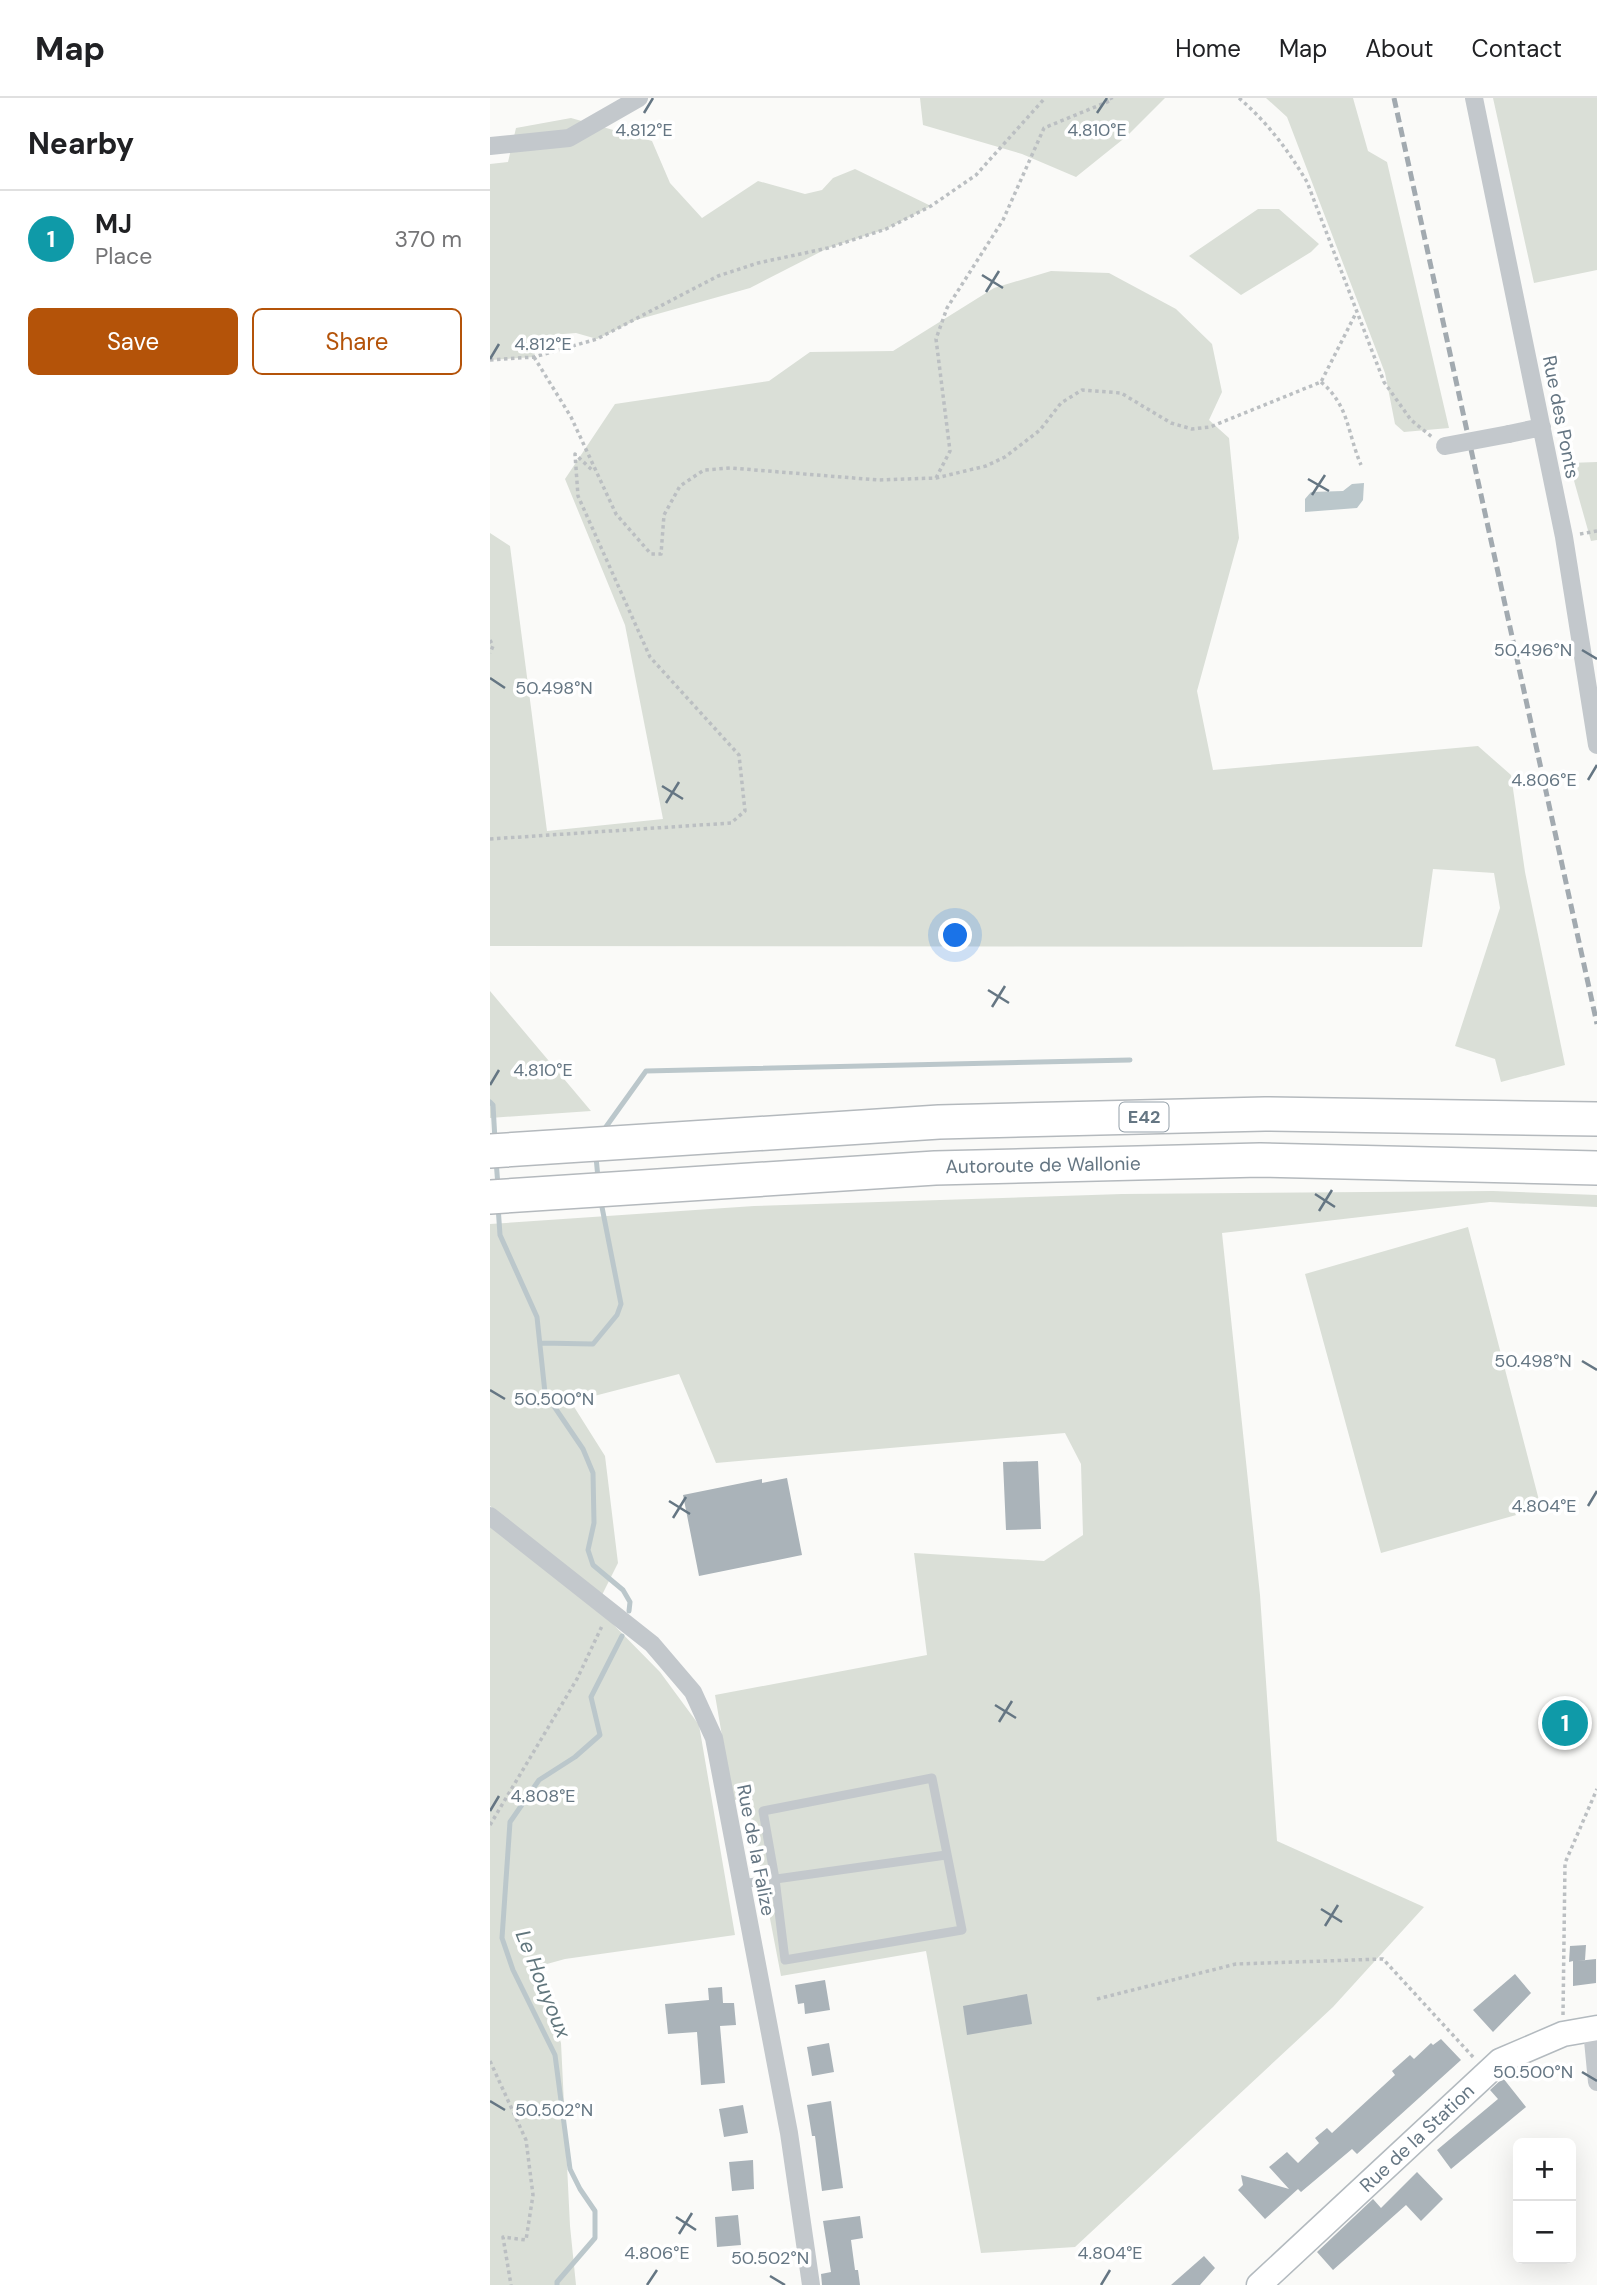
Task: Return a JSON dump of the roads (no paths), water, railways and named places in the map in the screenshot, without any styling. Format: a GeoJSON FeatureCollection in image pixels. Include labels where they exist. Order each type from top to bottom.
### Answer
{"type":"FeatureCollection","features":[{"type":"Feature","properties":{"kind":"highway","name":"E42"},"geometry":{"type":"LineString","coordinates":[[490,1151],[939,1122],[1238,1114],[1597,1119]]}},
{"type":"Feature","properties":{"kind":"highway","name":"Autoroute de Wallonie"},"geometry":{"type":"LineString","coordinates":[[490,1198],[935,1168],[1261,1160],[1597,1168]]}},
{"type":"Feature","properties":{"kind":"street"},"geometry":{"type":"LineString","coordinates":[[490,146],[569,138],[639,98]]}},
{"type":"Feature","properties":{"kind":"street","name":"Rue des Ponts"},"geometry":{"type":"LineString","coordinates":[[1474,98],[1564,537],[1597,745]]}},
{"type":"Feature","properties":{"kind":"street"},"geometry":{"type":"LineString","coordinates":[[1445,446],[1542,427]]}},
{"type":"Feature","properties":{"kind":"street","name":"Rue de la Falize"},"geometry":{"type":"LineString","coordinates":[[490,1516],[652,1644],[694,1692],[714,1738],[789,2133],[811,2285]]}},
{"type":"Feature","properties":{"kind":"street"},"geometry":{"type":"LineString","coordinates":[[1595,2029],[1597,2081]]}},
{"type":"Feature","properties":{"kind":"street","name":"Rue de la Station"},"geometry":{"type":"LineString","coordinates":[[1259,2285],[1500,2061],[1563,2034],[1595,2029]]}},
{"type":"Feature","properties":{"kind":"lane"},"geometry":{"type":"LineString","coordinates":[[932,1778],[962,1930],[786,1960],[775,1879],[763,1811],[932,1778]]}},
{"type":"Feature","properties":{"kind":"lane"},"geometry":{"type":"LineString","coordinates":[[741,1884],[946,1854]]}},
{"type":"Feature","properties":{"kind":"waterway"},"geometry":{"type":"LineString","coordinates":[[603,1131],[646,1071],[1130,1060]]}},
{"type":"Feature","properties":{"kind":"waterway","name":"Le Houyoux"},"geometry":{"type":"LineString","coordinates":[[490,1102],[493,1105],[495,1140]]}},
{"type":"Feature","properties":{"kind":"waterway"},"geometry":{"type":"LineString","coordinates":[[596,1157],[598,1178]]}},
{"type":"Feature","properties":{"kind":"waterway","name":"Le Houyoux"},"geometry":{"type":"LineString","coordinates":[[496,1160],[498,1186]]}},
{"type":"Feature","properties":{"kind":"waterway"},"geometry":{"type":"LineString","coordinates":[[541,1343],[593,1344],[617,1315],[621,1304],[601,1202]]}},
{"type":"Feature","properties":{"kind":"waterway","name":"Le Houyoux"},"geometry":{"type":"LineString","coordinates":[[498,1206],[500,1235],[537,1317],[545,1393],[583,1449],[593,1473],[594,1523],[588,1550],[593,1565],[623,1590],[630,1602],[629,1611]]}},
{"type":"Feature","properties":{"kind":"waterway","name":"Le Houyoux"},"geometry":{"type":"LineString","coordinates":[[557,2285],[595,2238],[595,2211],[570,2169],[555,2055],[513,1970],[502,1938],[510,1822],[539,1780],[575,1757],[600,1735],[591,1697],[622,1636]]}},
{"type":"Feature","properties":{"kind":"railway"},"geometry":{"type":"LineString","coordinates":[[1394,98],[1597,1024]]}},
{"type":"Feature","properties":{"kind":"place","name":"MJ"},"geometry":{"type":"Point","coordinates":[1565,1723]}}]}
